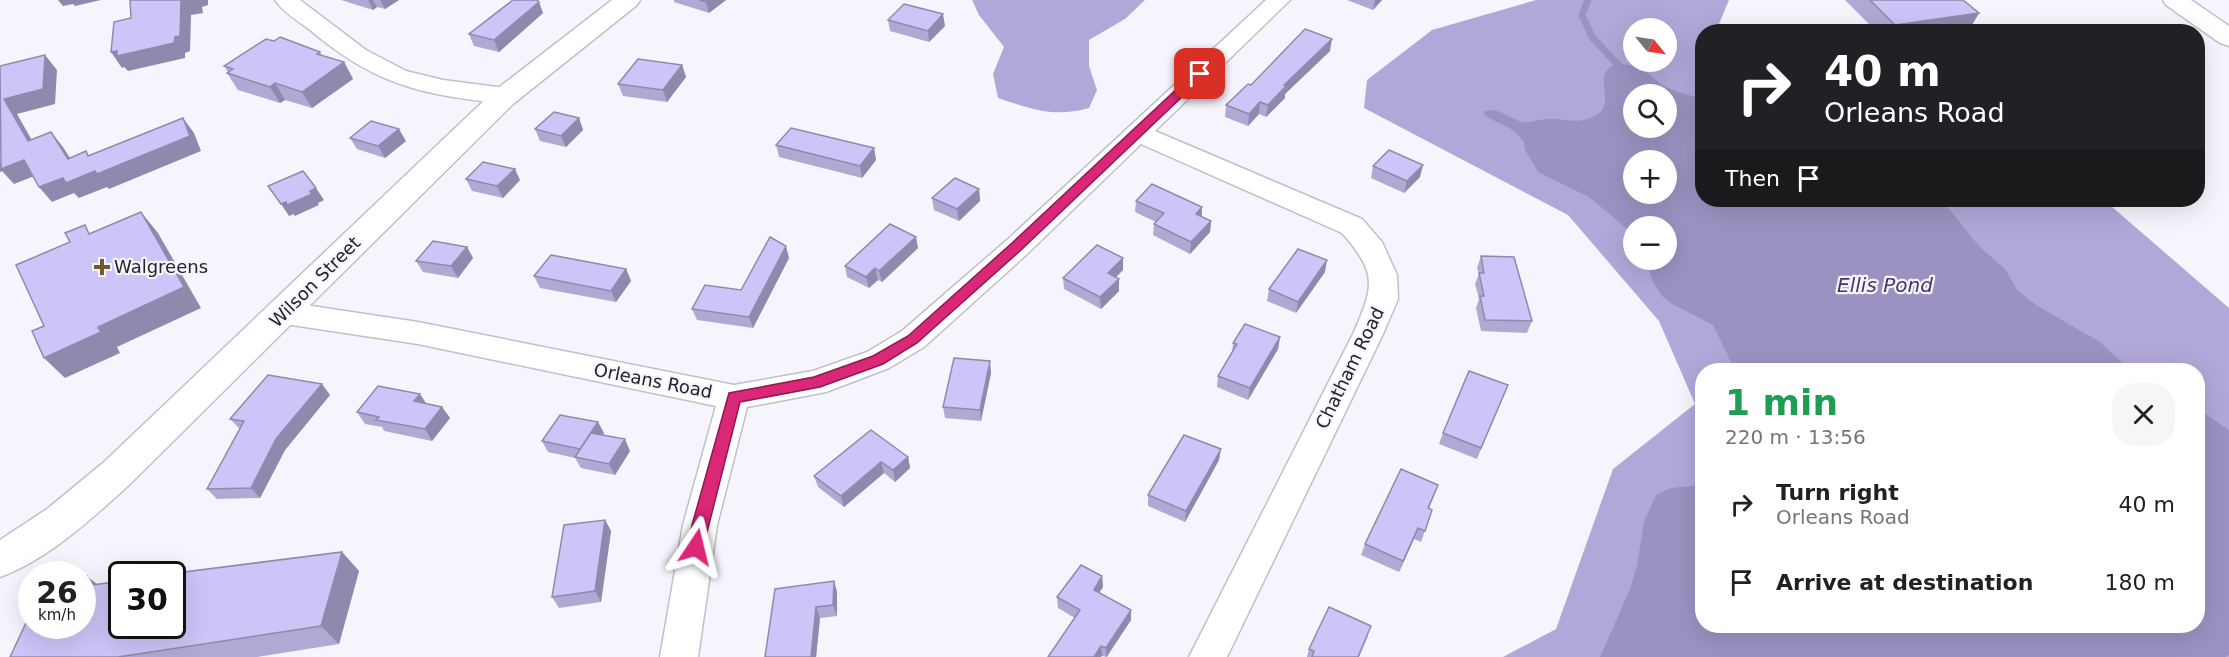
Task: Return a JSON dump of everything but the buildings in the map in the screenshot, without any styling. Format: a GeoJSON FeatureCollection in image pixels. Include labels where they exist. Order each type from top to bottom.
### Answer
{"type":"FeatureCollection","features":[{"type":"Feature","properties":{"kind":"street"},"geometry":{"type":"LineString","coordinates":[[286,0],[356,54],[384,71],[427,85],[505,96]]}},
{"type":"Feature","properties":{"kind":"street","name":"Wilson Street"},"geometry":{"type":"LineString","coordinates":[[0,560],[32,542],[65,518],[285,313],[505,96],[628,0]]}},
{"type":"Feature","properties":{"kind":"street","name":"Orleans Road"},"geometry":{"type":"LineString","coordinates":[[285,313],[418,333],[734,397],[815,383],[878,360],[913,339],[1017,247],[1279,0]]}},
{"type":"Feature","properties":{"kind":"street"},"geometry":{"type":"LineString","coordinates":[[2175,0],[2229,38]]}},
{"type":"Feature","properties":{"kind":"street","name":"Chatham Road"},"geometry":{"type":"LineString","coordinates":[[1137,133],[1352,226],[1372,249],[1383,275],[1383,299],[1368,334],[1209,657]]}},
{"type":"Feature","properties":{"kind":"street"},"geometry":{"type":"LineString","coordinates":[[679,657],[700,525],[734,397]]}},
{"type":"Feature","properties":{"kind":"shaded area"},"geometry":{"type":"Polygon","coordinates":[[[972,0],[1145,0],[1125,19],[1089,40],[1089,66],[1097,90],[1089,108],[1054,112],[1032,109],[998,98],[993,74],[1004,47],[979,15],[972,0]]]}},
{"type":"Feature","properties":{"kind":"shaded area"},"geometry":{"type":"Polygon","coordinates":[[[1536,0],[1729,0],[1719,24],[1695,24],[1695,207],[2112,207],[2229,308],[2229,657],[1503,657],[1556,629],[1613,469],[1695,404],[1659,321],[1568,215],[1364,108],[1367,80],[1432,30],[1536,0]]]}},
{"type":"Feature","properties":{"kind":"water","name":"Ellis Pond"},"geometry":{"type":"Polygon","coordinates":[[[1616,64],[1623,65],[1623,72],[1645,72],[1662,84],[1623,84],[1623,138],[1677,138],[1677,91],[1695,97],[1695,207],[1947,207],[1979,246],[2006,270],[2017,290],[2036,305],[2100,342],[2122,363],[1732,363],[1713,325],[1672,304],[1662,296],[1652,280],[1650,270],[1677,270],[1677,216],[1623,216],[1623,226],[1589,197],[1538,172],[1519,136],[1511,129],[1485,116],[1484,112],[1493,110],[1522,122],[1549,119],[1580,121],[1599,113],[1604,106],[1604,76],[1608,69],[1616,64]]]}},
{"type":"Feature","properties":{"kind":"water"},"geometry":{"type":"Polygon","coordinates":[[[2205,414],[2229,430],[2229,655],[2225,657],[1600,657],[1630,589],[1637,566],[1644,521],[1656,495],[1671,488],[1695,486],[1695,633],[2205,633],[2205,414]]]}},
{"type":"Feature","properties":{"kind":"waterway"},"geometry":{"type":"LineString","coordinates":[[1588,0],[1582,15],[1592,37],[1623,70]]}},
{"type":"Feature","properties":{"kind":"place","name":"Walgreens"},"geometry":{"type":"Point","coordinates":[102,267]}},
{"type":"Feature","properties":{"kind":"route"},"geometry":{"type":"LineString","coordinates":[[696,547],[734,397],[815,383],[878,360],[913,339],[1017,247],[1200,74]]}}]}
